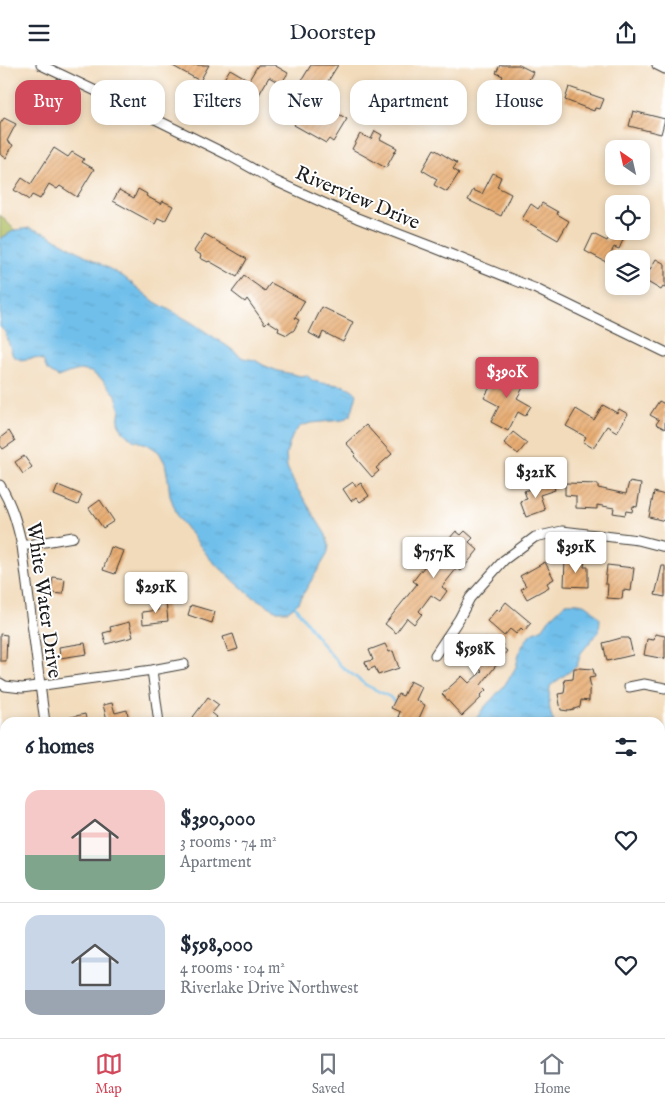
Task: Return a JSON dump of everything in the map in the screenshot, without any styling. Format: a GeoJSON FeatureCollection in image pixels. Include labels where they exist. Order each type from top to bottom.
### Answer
{"type":"FeatureCollection","features":[{"type":"Feature","properties":{"kind":"street","name":"Riverview Drive"},"geometry":{"type":"LineString","coordinates":[[41,65],[230,156],[273,180],[357,218],[534,288],[665,352]]}},
{"type":"Feature","properties":{"kind":"street"},"geometry":{"type":"LineString","coordinates":[[657,65],[665,69]]}},
{"type":"Feature","properties":{"kind":"street","name":"White Water Drive"},"geometry":{"type":"LineString","coordinates":[[0,485],[16,518],[22,546],[44,717]]}},
{"type":"Feature","properties":{"kind":"street"},"geometry":{"type":"LineString","coordinates":[[435,655],[459,619],[470,598],[504,560],[536,537],[562,531],[638,540],[665,547]]}},
{"type":"Feature","properties":{"kind":"street"},"geometry":{"type":"LineString","coordinates":[[22,546],[73,537]]}},
{"type":"Feature","properties":{"kind":"street"},"geometry":{"type":"LineString","coordinates":[[0,683],[5,686],[22,688],[184,664]]}},
{"type":"Feature","properties":{"kind":"street"},"geometry":{"type":"LineString","coordinates":[[152,670],[158,717]]}},
{"type":"Feature","properties":{"kind":"street"},"geometry":{"type":"LineString","coordinates":[[629,687],[644,684],[665,688]]}},
{"type":"Feature","properties":{"kind":"green space"},"geometry":{"type":"Polygon","coordinates":[[[0,215],[15,230],[0,239],[0,215]]]}},
{"type":"Feature","properties":{"kind":"water"},"geometry":{"type":"Polygon","coordinates":[[[30,228],[47,234],[124,277],[155,302],[191,322],[243,358],[255,360],[278,371],[301,376],[306,375],[317,382],[341,385],[357,394],[351,415],[343,420],[311,423],[301,426],[293,434],[286,454],[287,467],[294,483],[326,535],[329,546],[327,555],[297,604],[288,611],[277,611],[250,595],[211,560],[178,517],[170,496],[165,463],[159,452],[147,444],[133,440],[123,432],[118,422],[120,410],[116,395],[103,380],[91,372],[80,370],[58,377],[47,370],[43,360],[34,358],[21,360],[13,356],[5,332],[0,327],[0,239],[15,230],[30,228]]]}},
{"type":"Feature","properties":{"kind":"water"},"geometry":{"type":"Polygon","coordinates":[[[566,603],[577,603],[589,607],[600,619],[599,631],[581,653],[577,666],[550,686],[549,700],[552,717],[477,717],[504,686],[516,667],[520,650],[530,634],[543,628],[549,619],[566,603]]]}},
{"type":"Feature","properties":{"kind":"building"},"geometry":{"type":"Polygon","coordinates":[[[171,65],[209,65],[201,80],[171,65]]]}},
{"type":"Feature","properties":{"kind":"building"},"geometry":{"type":"Polygon","coordinates":[[[258,65],[274,65],[288,73],[284,80],[274,80],[269,77],[259,95],[259,80],[249,80],[258,65]]]}},
{"type":"Feature","properties":{"kind":"building"},"geometry":{"type":"Polygon","coordinates":[[[311,65],[338,65],[329,80],[302,80],[311,65]]]}},
{"type":"Feature","properties":{"kind":"building"},"geometry":{"type":"Polygon","coordinates":[[[500,65],[519,65],[533,72],[529,80],[501,80],[503,76],[496,73],[500,65]]]}},
{"type":"Feature","properties":{"kind":"building"},"geometry":{"type":"Polygon","coordinates":[[[230,69],[249,80],[223,80],[230,69]]]}},
{"type":"Feature","properties":{"kind":"building"},"geometry":{"type":"Polygon","coordinates":[[[569,87],[604,99],[600,109],[595,108],[594,111],[565,100],[569,87]]]}},
{"type":"Feature","properties":{"kind":"building"},"geometry":{"type":"Polygon","coordinates":[[[633,111],[665,119],[661,134],[629,126],[633,111]]]}},
{"type":"Feature","properties":{"kind":"building"},"geometry":{"type":"Polygon","coordinates":[[[340,115],[347,119],[333,142],[329,139],[326,143],[294,125],[340,125],[340,115]]]}},
{"type":"Feature","properties":{"kind":"building"},"geometry":{"type":"Polygon","coordinates":[[[4,118],[15,125],[7,141],[13,145],[6,158],[0,154],[0,124],[4,118]]]}},
{"type":"Feature","properties":{"kind":"building"},"geometry":{"type":"Polygon","coordinates":[[[375,131],[382,135],[380,139],[397,148],[386,168],[352,149],[360,134],[371,139],[375,131]]]}},
{"type":"Feature","properties":{"kind":"building"},"geometry":{"type":"Polygon","coordinates":[[[54,148],[68,157],[72,152],[84,159],[82,162],[94,169],[77,197],[60,186],[57,189],[49,184],[40,199],[32,195],[29,200],[14,190],[22,178],[31,184],[54,148]]]}},
{"type":"Feature","properties":{"kind":"building"},"geometry":{"type":"Polygon","coordinates":[[[434,149],[457,163],[453,169],[459,173],[447,192],[434,185],[437,179],[422,170],[434,149]]]}},
{"type":"Feature","properties":{"kind":"building"},"geometry":{"type":"Polygon","coordinates":[[[493,173],[501,177],[497,187],[511,194],[501,216],[468,200],[473,190],[482,194],[493,173]]]}},
{"type":"Feature","properties":{"kind":"building"},"geometry":{"type":"Polygon","coordinates":[[[138,189],[161,204],[163,201],[173,206],[165,221],[158,218],[155,224],[113,201],[119,190],[134,198],[138,189]]]}},
{"type":"Feature","properties":{"kind":"building"},"geometry":{"type":"Polygon","coordinates":[[[542,203],[569,221],[558,240],[522,219],[531,204],[538,209],[542,203]]]}},
{"type":"Feature","properties":{"kind":"building"},"geometry":{"type":"Polygon","coordinates":[[[205,234],[247,259],[237,277],[200,258],[201,255],[194,251],[205,234]]]}},
{"type":"Feature","properties":{"kind":"building"},"geometry":{"type":"Polygon","coordinates":[[[593,234],[607,241],[623,240],[619,249],[614,247],[612,250],[605,250],[605,261],[585,251],[593,234]]]}},
{"type":"Feature","properties":{"kind":"building"},"geometry":{"type":"Polygon","coordinates":[[[656,259],[665,264],[665,288],[663,287],[661,290],[650,284],[650,270],[656,259]]]}},
{"type":"Feature","properties":{"kind":"building"},"geometry":{"type":"Polygon","coordinates":[[[244,276],[265,291],[271,283],[305,301],[295,318],[299,320],[294,330],[287,335],[278,331],[279,328],[268,321],[265,324],[247,299],[245,302],[232,292],[244,276]]]}},
{"type":"Feature","properties":{"kind":"building"},"geometry":{"type":"Polygon","coordinates":[[[322,307],[353,322],[343,342],[323,332],[320,339],[309,333],[322,307]]]}},
{"type":"Feature","properties":{"kind":"building"},"geometry":{"type":"Polygon","coordinates":[[[500,369],[527,381],[517,398],[531,406],[525,416],[518,412],[508,431],[491,422],[499,406],[484,398],[500,369]]]}},
{"type":"Feature","properties":{"kind":"building"},"geometry":{"type":"Polygon","coordinates":[[[659,401],[665,404],[665,429],[656,424],[659,420],[650,415],[659,401]]]}},
{"type":"Feature","properties":{"kind":"building"},"geometry":{"type":"Polygon","coordinates":[[[603,405],[617,413],[619,409],[628,414],[617,432],[607,426],[593,448],[583,442],[586,437],[566,426],[576,409],[594,420],[603,405]]]}},
{"type":"Feature","properties":{"kind":"building"},"geometry":{"type":"Polygon","coordinates":[[[366,425],[392,454],[376,468],[379,471],[372,477],[354,456],[356,454],[346,443],[366,425]]]}},
{"type":"Feature","properties":{"kind":"building"},"geometry":{"type":"Polygon","coordinates":[[[9,431],[15,441],[3,449],[0,445],[0,438],[9,431]]]}},
{"type":"Feature","properties":{"kind":"building"},"geometry":{"type":"Polygon","coordinates":[[[513,432],[527,443],[518,454],[504,443],[513,432]]]}},
{"type":"Feature","properties":{"kind":"building"},"geometry":{"type":"Polygon","coordinates":[[[24,456],[32,467],[23,474],[15,462],[24,456]]]}},
{"type":"Feature","properties":{"kind":"building"},"geometry":{"type":"Polygon","coordinates":[[[552,481],[555,490],[540,495],[545,510],[526,517],[520,501],[527,499],[524,491],[552,481]]]}},
{"type":"Feature","properties":{"kind":"building"},"geometry":{"type":"Polygon","coordinates":[[[353,482],[356,486],[361,483],[369,496],[360,502],[356,497],[351,501],[343,489],[353,482]]]}},
{"type":"Feature","properties":{"kind":"building"},"geometry":{"type":"Polygon","coordinates":[[[629,482],[641,484],[637,507],[633,506],[632,512],[626,511],[625,515],[613,513],[614,508],[597,505],[597,509],[576,508],[576,496],[565,495],[565,483],[598,484],[598,488],[626,494],[629,482]]]}},
{"type":"Feature","properties":{"kind":"building"},"geometry":{"type":"Polygon","coordinates":[[[58,485],[82,495],[78,505],[54,495],[58,485]]]}},
{"type":"Feature","properties":{"kind":"building"},"geometry":{"type":"Polygon","coordinates":[[[654,492],[665,495],[665,521],[649,517],[654,492]]]}},
{"type":"Feature","properties":{"kind":"building"},"geometry":{"type":"Polygon","coordinates":[[[100,500],[114,521],[103,528],[89,508],[100,500]]]}},
{"type":"Feature","properties":{"kind":"building"},"geometry":{"type":"Polygon","coordinates":[[[456,531],[461,535],[465,531],[473,538],[469,542],[478,550],[461,571],[457,568],[442,587],[447,591],[440,601],[431,595],[419,611],[422,614],[414,624],[407,618],[396,633],[385,624],[417,584],[413,581],[431,558],[434,560],[456,531]]]}},
{"type":"Feature","properties":{"kind":"building"},"geometry":{"type":"Polygon","coordinates":[[[111,547],[124,551],[115,574],[103,570],[111,547]]]}},
{"type":"Feature","properties":{"kind":"building"},"geometry":{"type":"Polygon","coordinates":[[[565,559],[585,560],[584,567],[588,567],[588,587],[564,586],[565,559]]]}},
{"type":"Feature","properties":{"kind":"building"},"geometry":{"type":"Polygon","coordinates":[[[545,562],[554,579],[547,583],[549,587],[527,599],[521,589],[526,586],[520,576],[545,562]]]}},
{"type":"Feature","properties":{"kind":"building"},"geometry":{"type":"Polygon","coordinates":[[[607,565],[634,568],[631,591],[623,590],[622,599],[607,598],[608,584],[605,584],[607,565]]]}},
{"type":"Feature","properties":{"kind":"building"},"geometry":{"type":"Polygon","coordinates":[[[662,566],[665,566],[665,597],[655,595],[662,566]]]}},
{"type":"Feature","properties":{"kind":"building"},"geometry":{"type":"Polygon","coordinates":[[[53,577],[65,579],[63,594],[51,593],[53,577]]]}},
{"type":"Feature","properties":{"kind":"building"},"geometry":{"type":"Polygon","coordinates":[[[166,601],[168,621],[143,624],[142,612],[158,610],[158,602],[166,601]]]}},
{"type":"Feature","properties":{"kind":"building"},"geometry":{"type":"Polygon","coordinates":[[[506,602],[531,623],[524,631],[521,628],[516,634],[510,629],[504,636],[487,621],[506,602]]]}},
{"type":"Feature","properties":{"kind":"building"},"geometry":{"type":"Polygon","coordinates":[[[191,605],[215,612],[212,623],[188,615],[191,605]]]}},
{"type":"Feature","properties":{"kind":"building"},"geometry":{"type":"Polygon","coordinates":[[[129,622],[133,637],[106,644],[103,633],[111,631],[110,627],[129,622]]]}},
{"type":"Feature","properties":{"kind":"building"},"geometry":{"type":"Polygon","coordinates":[[[0,634],[7,635],[6,661],[0,661],[0,634]]]}},
{"type":"Feature","properties":{"kind":"building"},"geometry":{"type":"Polygon","coordinates":[[[233,634],[238,649],[228,652],[223,637],[233,634]]]}},
{"type":"Feature","properties":{"kind":"building"},"geometry":{"type":"Polygon","coordinates":[[[655,634],[665,636],[665,659],[644,655],[647,639],[654,640],[655,634]]]}},
{"type":"Feature","properties":{"kind":"building"},"geometry":{"type":"Polygon","coordinates":[[[484,637],[491,643],[495,639],[507,651],[481,685],[486,690],[480,696],[481,698],[462,716],[442,694],[462,676],[469,683],[482,671],[467,659],[484,637]]]}},
{"type":"Feature","properties":{"kind":"building"},"geometry":{"type":"Polygon","coordinates":[[[621,638],[629,638],[633,655],[607,661],[603,643],[621,638]]]}},
{"type":"Feature","properties":{"kind":"building"},"geometry":{"type":"Polygon","coordinates":[[[85,643],[87,654],[60,658],[59,647],[85,643]]]}},
{"type":"Feature","properties":{"kind":"building"},"geometry":{"type":"Polygon","coordinates":[[[385,644],[389,652],[393,651],[399,668],[378,675],[375,667],[368,670],[365,662],[373,660],[369,650],[385,644]]]}},
{"type":"Feature","properties":{"kind":"building"},"geometry":{"type":"Polygon","coordinates":[[[574,668],[593,669],[595,677],[589,678],[591,687],[589,701],[581,700],[580,707],[574,710],[561,710],[558,694],[564,693],[564,680],[573,679],[574,668]]]}},
{"type":"Feature","properties":{"kind":"building"},"geometry":{"type":"Polygon","coordinates":[[[410,681],[422,687],[416,700],[425,705],[420,717],[398,717],[400,712],[391,708],[398,694],[403,696],[410,681]]]}},
{"type":"Feature","properties":{"kind":"building"},"geometry":{"type":"Polygon","coordinates":[[[208,697],[219,705],[212,713],[217,717],[193,717],[208,697]]]}},
{"type":"Feature","properties":{"kind":"building"},"geometry":{"type":"Polygon","coordinates":[[[112,703],[115,713],[127,710],[128,717],[106,717],[103,705],[112,703]]]}},
{"type":"Feature","properties":{"kind":"building"},"geometry":{"type":"Polygon","coordinates":[[[85,714],[86,717],[71,717],[85,714]]]}},
{"type":"Feature","properties":{"kind":"waterway"},"geometry":{"type":"LineString","coordinates":[[295,606],[322,644],[341,666],[366,685],[390,697],[396,704]]}}]}
